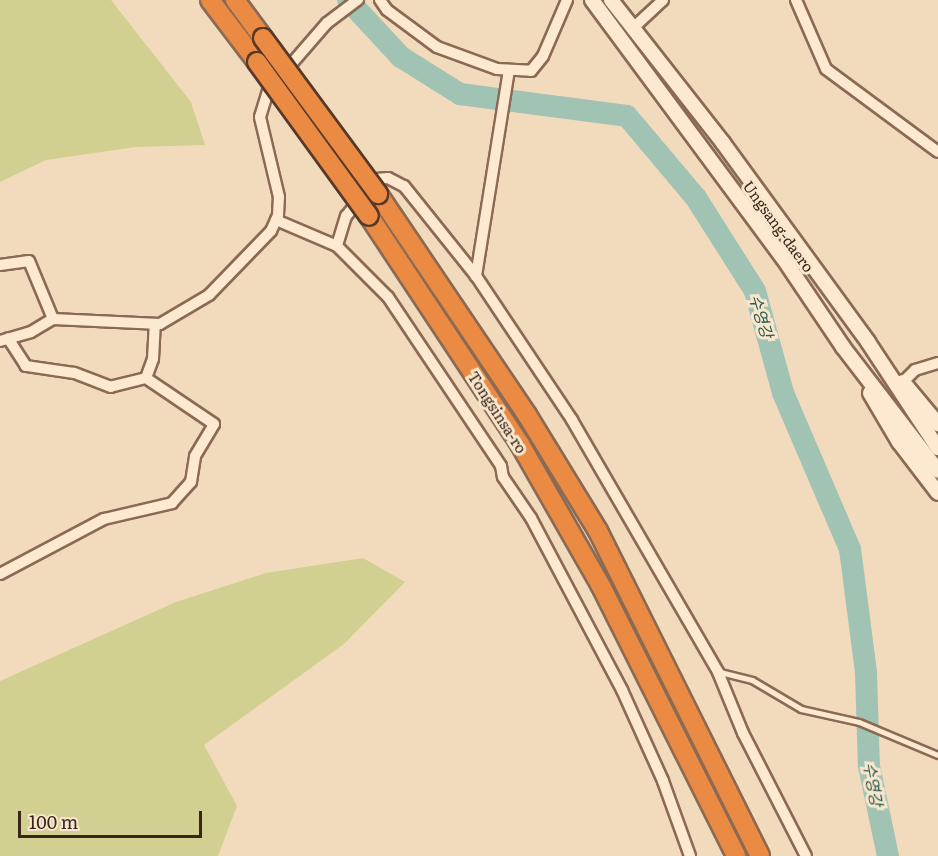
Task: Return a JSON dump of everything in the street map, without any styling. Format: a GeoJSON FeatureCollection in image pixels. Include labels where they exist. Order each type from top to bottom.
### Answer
{"type":"FeatureCollection","features":[{"type":"Feature","properties":{"kind":"highway","name":"Tongsinsa-ro"},"geometry":{"type":"LineString","coordinates":[[210,0],[369,216],[520,444],[601,586],[732,851]]}},
{"type":"Feature","properties":{"kind":"highway","name":"Tongsinsa-ro"},"geometry":{"type":"LineString","coordinates":[[235,0],[378,194],[527,415],[598,531],[758,851]]}},
{"type":"Feature","properties":{"kind":"main road","name":"Ungsang-daero"},"geometry":{"type":"LineString","coordinates":[[592,0],[783,258],[843,347],[938,471]]}},
{"type":"Feature","properties":{"kind":"main road","name":"Ungsang-daero"},"geometry":{"type":"LineString","coordinates":[[611,0],[723,143],[867,342],[938,448]]}},
{"type":"Feature","properties":{"kind":"main road"},"geometry":{"type":"LineString","coordinates":[[867,342],[938,424]]}},
{"type":"Feature","properties":{"kind":"main road"},"geometry":{"type":"LineString","coordinates":[[843,347],[899,442],[938,493]]}},
{"type":"Feature","properties":{"kind":"street"},"geometry":{"type":"LineString","coordinates":[[0,574],[104,519],[172,503],[182,495],[191,482],[195,456],[214,424],[146,378],[111,387],[74,373],[26,366],[4,339],[31,332],[53,319],[155,324],[209,295],[271,231],[276,220],[279,197],[260,117],[268,91],[327,23],[358,0]]}},
{"type":"Feature","properties":{"kind":"street"},"geometry":{"type":"LineString","coordinates":[[380,0],[387,10],[437,47],[510,74],[531,71],[543,56],[567,0]]}},
{"type":"Feature","properties":{"kind":"street"},"geometry":{"type":"LineString","coordinates":[[633,28],[663,0]]}},
{"type":"Feature","properties":{"kind":"street"},"geometry":{"type":"LineString","coordinates":[[796,0],[826,69],[904,123],[938,152]]}},
{"type":"Feature","properties":{"kind":"street"},"geometry":{"type":"LineString","coordinates":[[476,276],[499,121],[510,74]]}},
{"type":"Feature","properties":{"kind":"street"},"geometry":{"type":"LineString","coordinates":[[337,246],[346,216],[376,179],[388,178],[404,186],[476,276],[572,420],[718,672],[743,733],[806,856]]}},
{"type":"Feature","properties":{"kind":"street"},"geometry":{"type":"LineString","coordinates":[[276,220],[337,246],[388,297],[501,466],[503,477],[531,518],[622,690],[663,781],[690,856]]}},
{"type":"Feature","properties":{"kind":"street"},"geometry":{"type":"LineString","coordinates":[[0,266],[30,261],[53,319]]}},
{"type":"Feature","properties":{"kind":"street"},"geometry":{"type":"LineString","coordinates":[[146,378],[153,359],[155,324]]}},
{"type":"Feature","properties":{"kind":"street"},"geometry":{"type":"LineString","coordinates":[[903,382],[915,370],[938,363]]}},
{"type":"Feature","properties":{"kind":"lane"},"geometry":{"type":"LineString","coordinates":[[718,672],[752,680],[801,709],[859,722],[938,755]]}},
{"type":"Feature","properties":{"kind":"shaded area"},"geometry":{"type":"Polygon","coordinates":[[[0,0],[111,0],[191,102],[205,145],[136,147],[46,160],[0,182],[0,0]]]}},
{"type":"Feature","properties":{"kind":"shaded area"},"geometry":{"type":"Polygon","coordinates":[[[363,558],[405,582],[344,644],[204,745],[237,806],[218,856],[0,856],[0,681],[176,602],[266,573],[363,558]]]}},
{"type":"Feature","properties":{"kind":"waterway","name":"수영강"},"geometry":{"type":"LineString","coordinates":[[348,0],[401,57],[460,94],[627,116],[696,198],[755,291],[783,393],[850,549],[866,673],[869,766],[888,856]]}}]}
